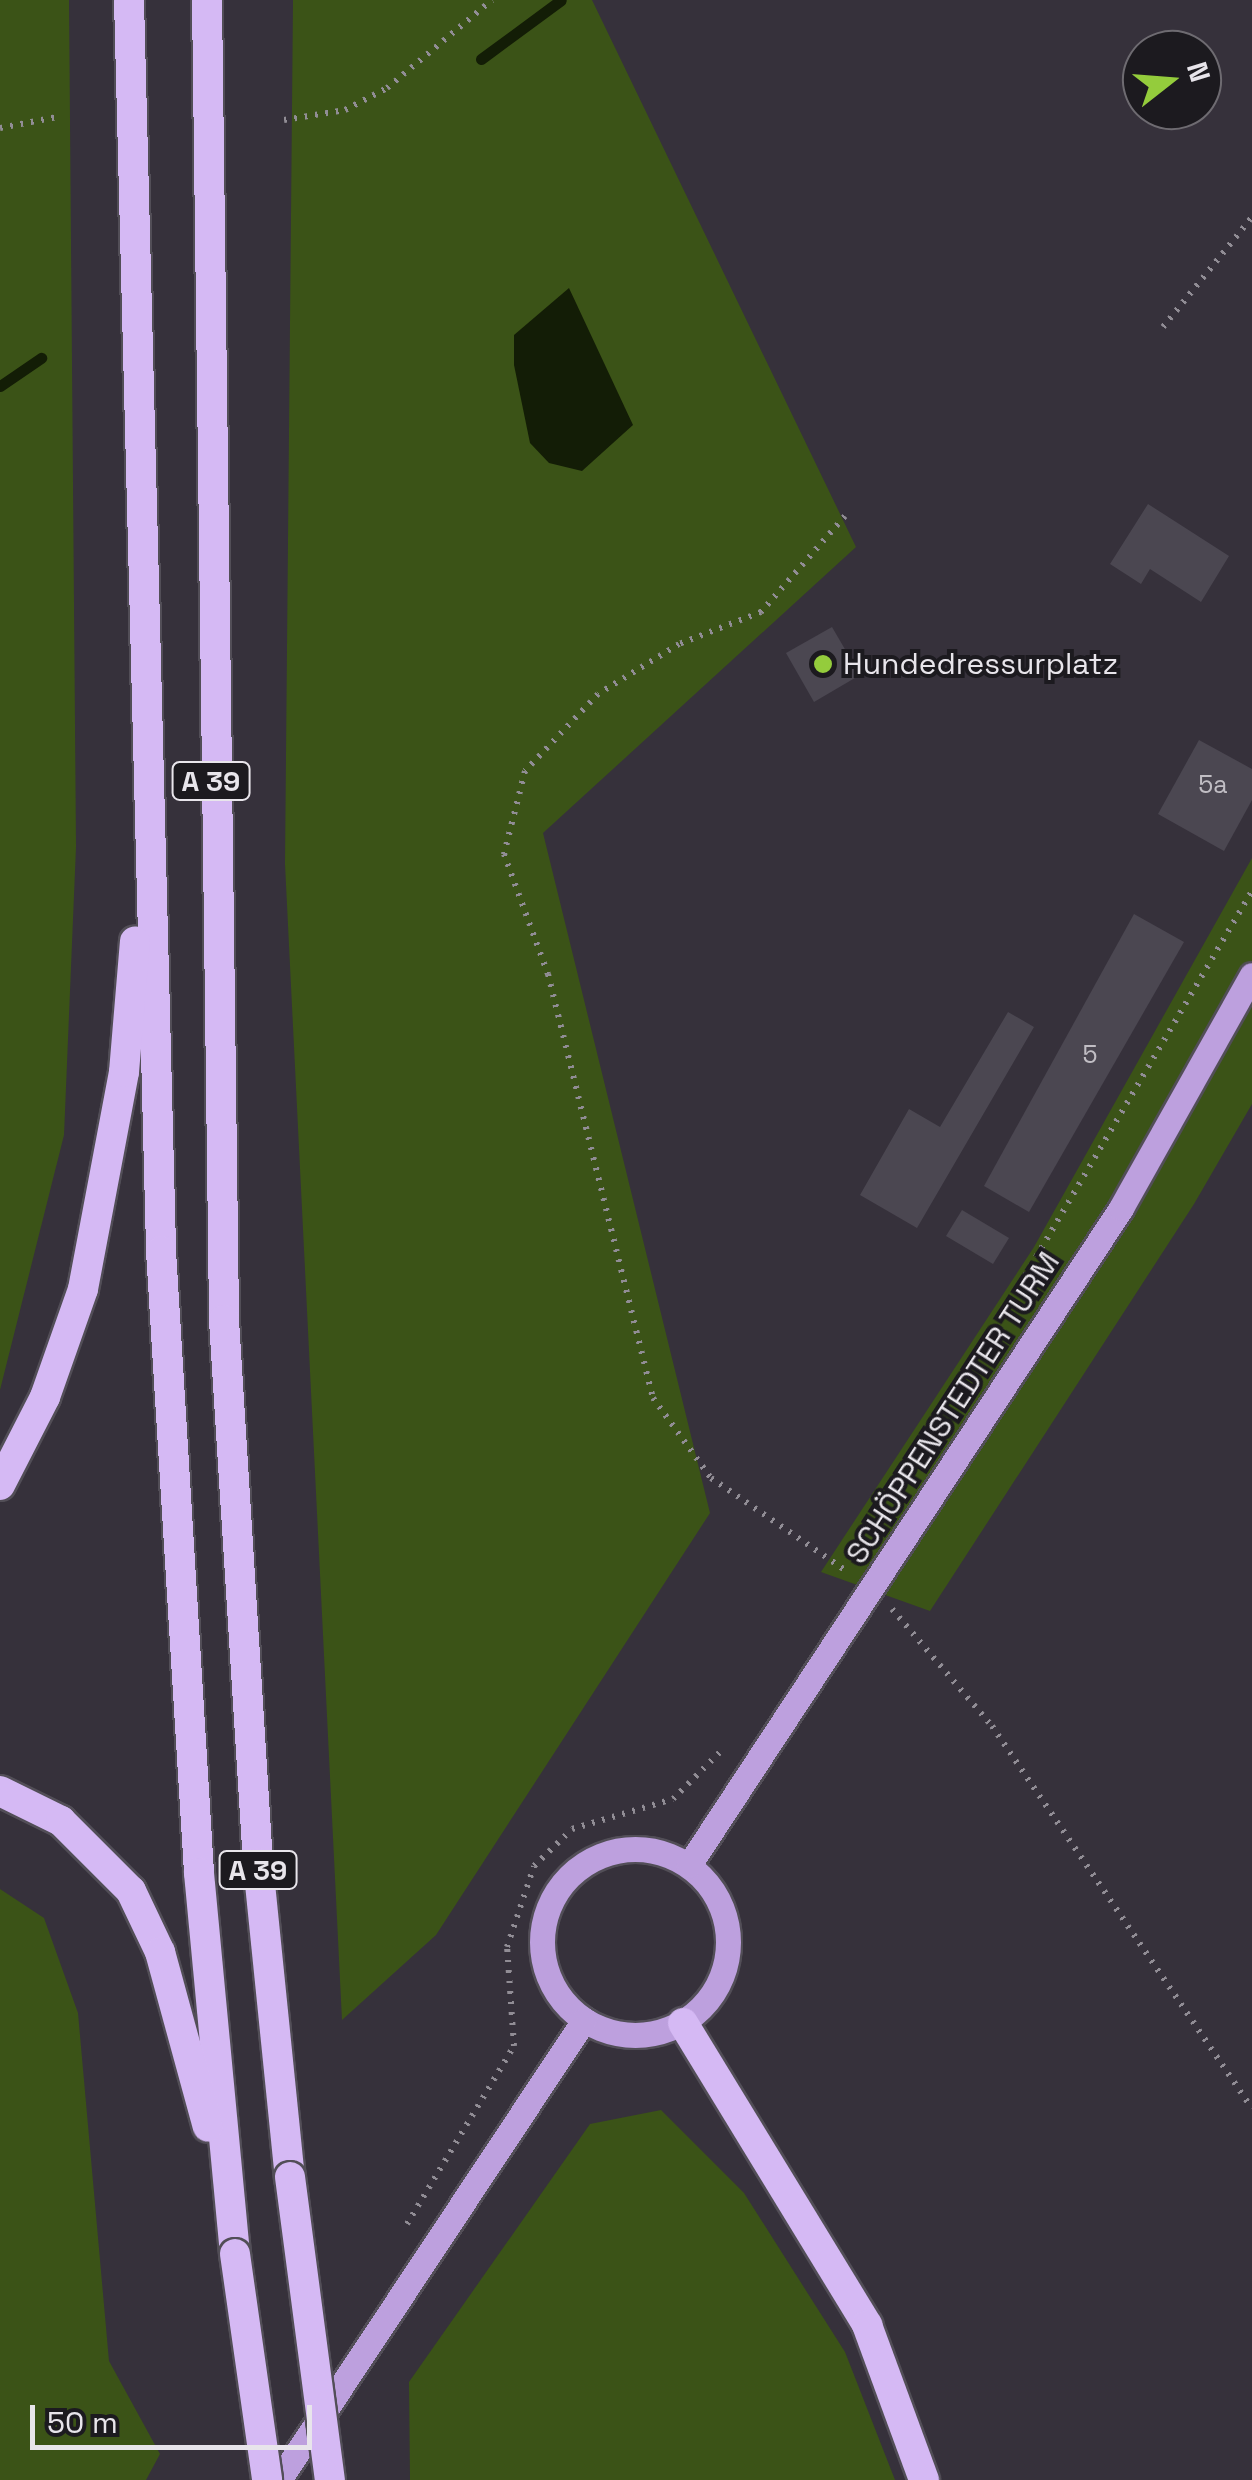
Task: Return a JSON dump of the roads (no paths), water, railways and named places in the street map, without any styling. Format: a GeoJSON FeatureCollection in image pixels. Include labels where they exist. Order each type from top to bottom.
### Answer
{"type":"FeatureCollection","features":[{"type":"Feature","properties":{"kind":"highway","name":"A 39"},"geometry":{"type":"LineString","coordinates":[[129,0],[147,798],[176,1566],[230,2209],[267,2480]]}},
{"type":"Feature","properties":{"kind":"highway","name":"A 39"},"geometry":{"type":"LineString","coordinates":[[207,0],[224,1320],[258,1864],[290,2176],[330,2480]]}},
{"type":"Feature","properties":{"kind":"highway"},"geometry":{"type":"LineString","coordinates":[[0,1485],[66,1344],[97,1234],[124,1072],[147,798]]}},
{"type":"Feature","properties":{"kind":"highway"},"geometry":{"type":"LineString","coordinates":[[0,1791],[85,1840],[148,1920],[230,2209]]}},
{"type":"Feature","properties":{"kind":"highway"},"geometry":{"type":"LineString","coordinates":[[683,2023],[859,2309],[924,2480]]}},
{"type":"Feature","properties":{"kind":"main road","name":"SCHÖPPENSTEDTER TURM"},"geometry":{"type":"LineString","coordinates":[[689,1865],[875,1591],[1120,1208],[1252,975]]}},
{"type":"Feature","properties":{"kind":"main road"},"geometry":{"type":"LineString","coordinates":[[624,1849],[689,1865],[716,1896],[728,1956],[712,1995],[683,2023],[643,2036],[584,2020],[553,1986],[542,1943],[565,1880],[624,1849]]}},
{"type":"Feature","properties":{"kind":"main road"},"geometry":{"type":"LineString","coordinates":[[279,2480],[584,2020]]}},
{"type":"Feature","properties":{"kind":"waterway"},"geometry":{"type":"LineString","coordinates":[[481,59],[561,0]]}},
{"type":"Feature","properties":{"kind":"waterway"},"geometry":{"type":"LineString","coordinates":[[0,386],[41,358]]}},
{"type":"Feature","properties":{"kind":"place","name":"Hundedressurplatz"},"geometry":{"type":"Point","coordinates":[823,664]}}]}
